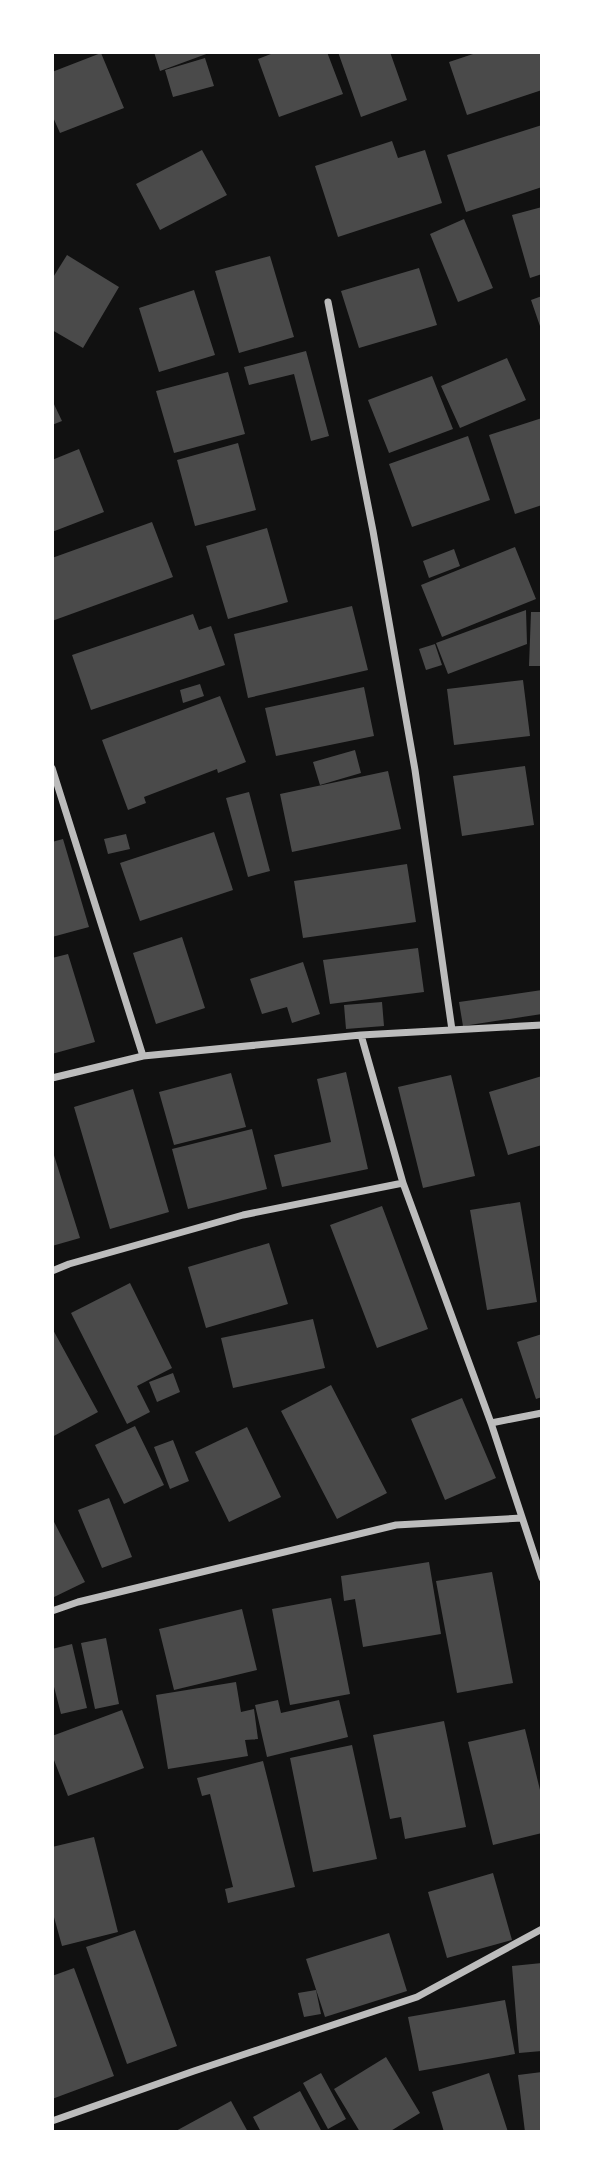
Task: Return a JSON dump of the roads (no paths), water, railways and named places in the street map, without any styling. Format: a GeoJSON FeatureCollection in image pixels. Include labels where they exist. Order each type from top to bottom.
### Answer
{"type":"FeatureCollection","features":[{"type":"Feature","properties":{"kind":"street"},"geometry":{"type":"LineString","coordinates":[[328,302],[373,531],[415,770],[452,1030]]}},
{"type":"Feature","properties":{"kind":"street"},"geometry":{"type":"LineString","coordinates":[[52,768],[143,1056]]}},
{"type":"Feature","properties":{"kind":"street"},"geometry":{"type":"LineString","coordinates":[[52,1078],[143,1056],[361,1035],[541,1025]]}},
{"type":"Feature","properties":{"kind":"street"},"geometry":{"type":"LineString","coordinates":[[361,1035],[403,1183],[491,1423],[541,1578]]}},
{"type":"Feature","properties":{"kind":"street"},"geometry":{"type":"LineString","coordinates":[[52,1271],[243,1215],[403,1183]]}},
{"type":"Feature","properties":{"kind":"street"},"geometry":{"type":"LineString","coordinates":[[491,1423],[541,1413]]}},
{"type":"Feature","properties":{"kind":"street"},"geometry":{"type":"LineString","coordinates":[[52,1611],[91,1598],[396,1525],[522,1518]]}},
{"type":"Feature","properties":{"kind":"street"},"geometry":{"type":"LineString","coordinates":[[52,2121],[416,1997],[541,1928]]}}]}
